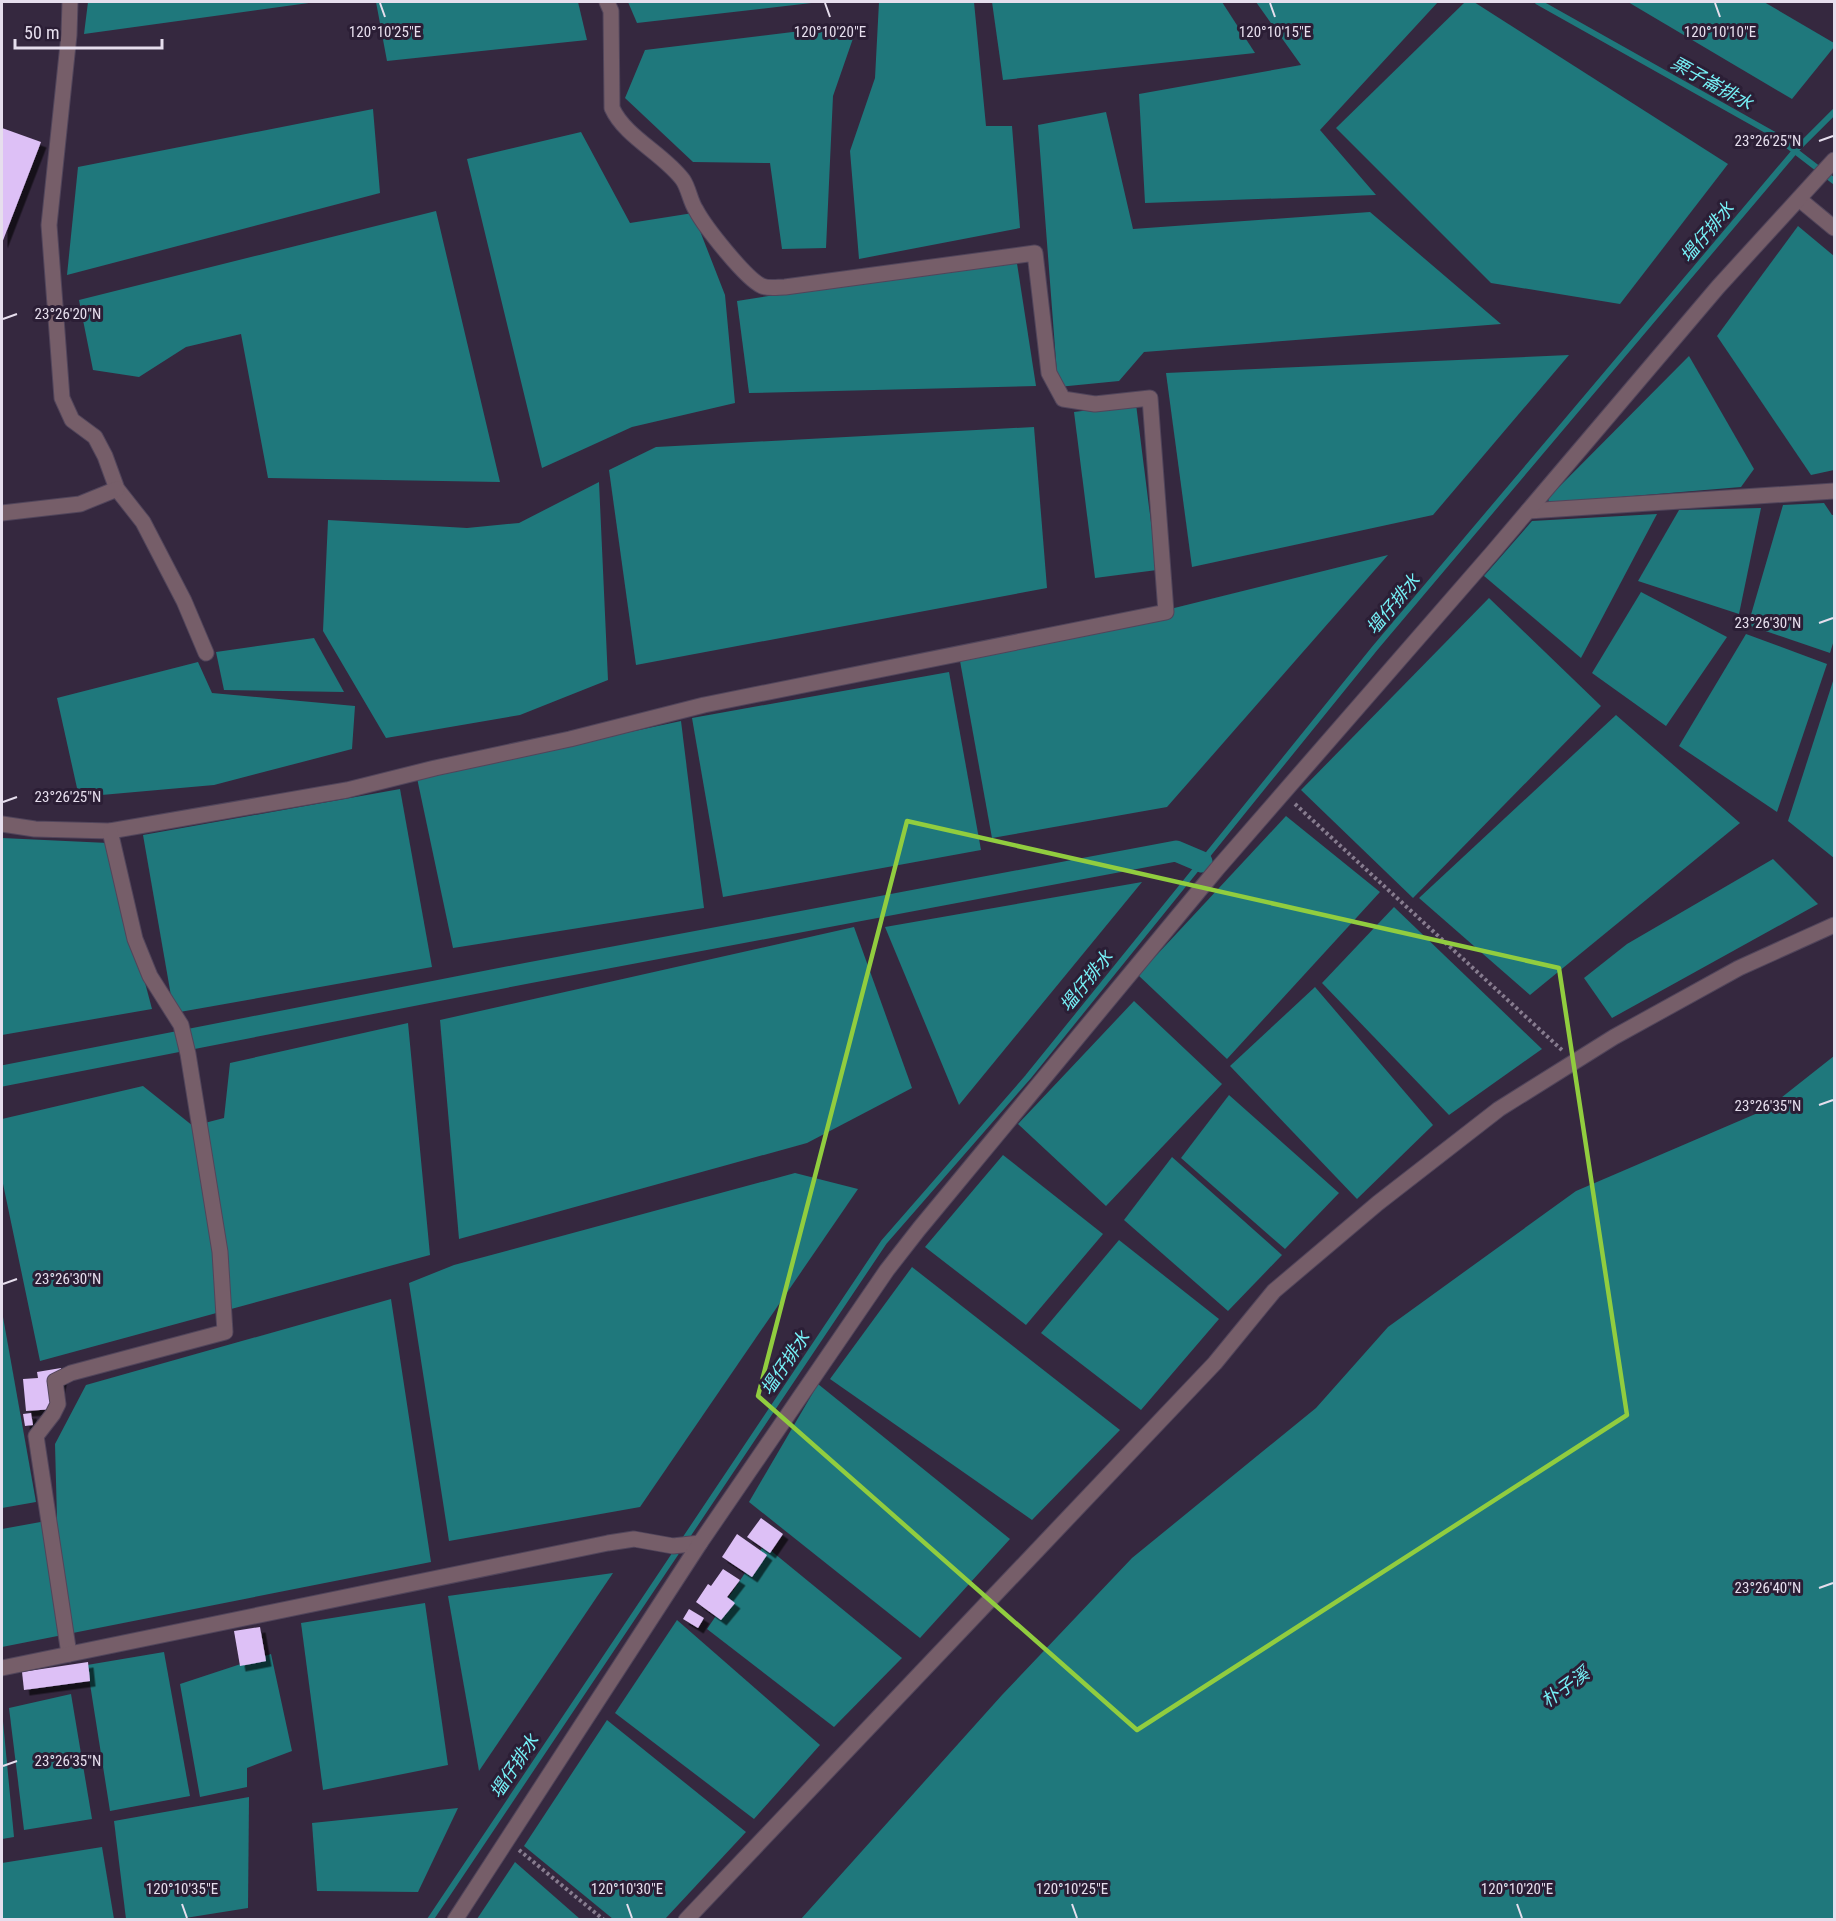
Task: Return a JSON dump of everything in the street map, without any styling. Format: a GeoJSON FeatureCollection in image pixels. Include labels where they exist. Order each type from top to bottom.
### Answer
{"type":"FeatureCollection","features":[{"type":"Feature","properties":{"kind":"street"},"geometry":{"type":"LineString","coordinates":[[70,2],[69,35],[50,225],[62,398],[72,420],[95,437],[105,456],[117,489],[143,522],[184,601],[206,653]]}},
{"type":"Feature","properties":{"kind":"street"},"geometry":{"type":"LineString","coordinates":[[2,824],[35,829],[110,831],[346,790],[570,739],[704,705],[1166,612],[1150,398],[1095,404],[1063,399],[1049,373],[1035,253],[785,287],[764,287],[753,280],[695,210],[684,182],[664,161],[617,120],[612,108],[611,11],[607,2]]}},
{"type":"Feature","properties":{"kind":"street"},"geometry":{"type":"LineString","coordinates":[[455,1920],[700,1543],[887,1270],[919,1228],[1217,869],[1528,511],[1718,287],[1832,162]]}},
{"type":"Feature","properties":{"kind":"street"},"geometry":{"type":"LineString","coordinates":[[1799,199],[1834,228]]}},
{"type":"Feature","properties":{"kind":"street"},"geometry":{"type":"LineString","coordinates":[[2,513],[80,504],[117,489]]}},
{"type":"Feature","properties":{"kind":"street"},"geometry":{"type":"LineString","coordinates":[[1528,511],[1834,490]]}},
{"type":"Feature","properties":{"kind":"street"},"geometry":{"type":"LineString","coordinates":[[69,1654],[36,1436],[58,1404],[56,1381],[71,1373],[225,1332],[220,1252],[188,1054],[181,1024],[150,976],[135,939],[110,831]]}},
{"type":"Feature","properties":{"kind":"street"},"geometry":{"type":"LineString","coordinates":[[686,1920],[1215,1363],[1274,1291],[1378,1203],[1499,1109],[1614,1037],[1739,968],[1834,925]]}},
{"type":"Feature","properties":{"kind":"street"},"geometry":{"type":"LineString","coordinates":[[2,1668],[608,1543],[634,1539],[673,1546],[700,1543]]}},
{"type":"Feature","properties":{"kind":"path"},"geometry":{"type":"LineString","coordinates":[[1283,793],[1575,1062]]}},
{"type":"Feature","properties":{"kind":"path"},"geometry":{"type":"LineString","coordinates":[[506,1840],[604,1920]]}},
{"type":"Feature","properties":{"kind":"highlighted area"},"geometry":{"type":"Polygon","coordinates":[[[907,821],[1559,968],[1627,1415],[1137,1730],[758,1396],[907,821]]]}},
{"type":"Feature","properties":{"kind":"water"},"geometry":{"type":"Polygon","coordinates":[[[88,2],[316,2],[84,34],[88,2]]]}},
{"type":"Feature","properties":{"kind":"water"},"geometry":{"type":"Polygon","coordinates":[[[376,2],[578,2],[587,40],[387,61],[376,2]]]}},
{"type":"Feature","properties":{"kind":"water"},"geometry":{"type":"Polygon","coordinates":[[[628,2],[820,2],[637,23],[628,2]]]}},
{"type":"Feature","properties":{"kind":"water"},"geometry":{"type":"Polygon","coordinates":[[[879,2],[974,2],[986,126],[1012,126],[1020,228],[859,259],[850,151],[875,78],[879,2]]]}},
{"type":"Feature","properties":{"kind":"water"},"geometry":{"type":"Polygon","coordinates":[[[992,2],[1222,2],[1255,53],[1003,80],[992,2]]]}},
{"type":"Feature","properties":{"kind":"water"},"geometry":{"type":"Polygon","coordinates":[[[1256,2],[1438,2],[1320,130],[1376,195],[1145,203],[1139,94],[1301,65],[1256,2]]]}},
{"type":"Feature","properties":{"kind":"water"},"geometry":{"type":"Polygon","coordinates":[[[1465,2],[1474,2],[1728,164],[1620,304],[1491,283],[1336,128],[1465,2]]]}},
{"type":"Feature","properties":{"kind":"water"},"geometry":{"type":"Polygon","coordinates":[[[1628,2],[1764,2],[1834,43],[1834,47],[1792,99],[1628,2]]]}},
{"type":"Feature","properties":{"kind":"water"},"geometry":{"type":"Polygon","coordinates":[[[858,24],[833,96],[826,248],[782,249],[770,163],[693,162],[625,98],[645,50],[858,24]]]}},
{"type":"Feature","properties":{"kind":"water"},"geometry":{"type":"Polygon","coordinates":[[[373,109],[380,193],[67,275],[78,167],[373,109]]]}},
{"type":"Feature","properties":{"kind":"water"},"geometry":{"type":"Polygon","coordinates":[[[1106,112],[1133,229],[1370,212],[1501,324],[1144,352],[1119,381],[1058,387],[1038,125],[1106,112]]]}},
{"type":"Feature","properties":{"kind":"water"},"geometry":{"type":"Polygon","coordinates":[[[581,132],[630,223],[693,213],[725,295],[735,403],[632,427],[542,468],[467,159],[581,132]]]}},
{"type":"Feature","properties":{"kind":"water"},"geometry":{"type":"Polygon","coordinates":[[[436,211],[500,482],[268,478],[241,334],[186,347],[139,377],[93,370],[79,300],[436,211]]]}},
{"type":"Feature","properties":{"kind":"water"},"geometry":{"type":"Polygon","coordinates":[[[1798,226],[1834,256],[1834,470],[1811,475],[1717,336],[1798,226]]]}},
{"type":"Feature","properties":{"kind":"water"},"geometry":{"type":"Polygon","coordinates":[[[1016,257],[1036,386],[749,393],[737,301],[1016,257]]]}},
{"type":"Feature","properties":{"kind":"water"},"geometry":{"type":"Polygon","coordinates":[[[1569,355],[1433,515],[1192,567],[1166,373],[1569,355]]]}},
{"type":"Feature","properties":{"kind":"water"},"geometry":{"type":"Polygon","coordinates":[[[1689,356],[1754,469],[1741,487],[1549,503],[1548,498],[1689,356]]]}},
{"type":"Feature","properties":{"kind":"water"},"geometry":{"type":"Polygon","coordinates":[[[1136,404],[1157,570],[1095,578],[1074,412],[1136,404]]]}},
{"type":"Feature","properties":{"kind":"water"},"geometry":{"type":"Polygon","coordinates":[[[1034,427],[1047,588],[636,665],[609,470],[656,447],[1034,427]]]}},
{"type":"Feature","properties":{"kind":"water"},"geometry":{"type":"Polygon","coordinates":[[[599,482],[608,680],[520,715],[386,738],[323,631],[328,520],[467,528],[519,523],[599,482]]]}},
{"type":"Feature","properties":{"kind":"water"},"geometry":{"type":"Polygon","coordinates":[[[1824,503],[1834,515],[1834,640],[1830,653],[1748,625],[1783,505],[1824,503]]]}},
{"type":"Feature","properties":{"kind":"water"},"geometry":{"type":"Polygon","coordinates":[[[1761,508],[1739,614],[1638,581],[1679,510],[1761,508]]]}},
{"type":"Feature","properties":{"kind":"water"},"geometry":{"type":"Polygon","coordinates":[[[1657,514],[1581,658],[1484,576],[1532,521],[1657,514]]]}},
{"type":"Feature","properties":{"kind":"water"},"geometry":{"type":"Polygon","coordinates":[[[1388,555],[1167,807],[992,838],[960,661],[1388,555]]]}},
{"type":"Feature","properties":{"kind":"water"},"geometry":{"type":"Polygon","coordinates":[[[1641,592],[1727,637],[1666,726],[1592,673],[1641,592]]]}},
{"type":"Feature","properties":{"kind":"water"},"geometry":{"type":"Polygon","coordinates":[[[1489,598],[1601,706],[1413,898],[1301,790],[1489,598]]]}},
{"type":"Feature","properties":{"kind":"water"},"geometry":{"type":"Polygon","coordinates":[[[1746,634],[1827,664],[1777,812],[1679,746],[1746,634]]]}},
{"type":"Feature","properties":{"kind":"water"},"geometry":{"type":"Polygon","coordinates":[[[314,638],[344,692],[224,690],[216,652],[314,638]]]}},
{"type":"Feature","properties":{"kind":"water"},"geometry":{"type":"Polygon","coordinates":[[[198,662],[212,693],[355,706],[352,749],[214,785],[79,797],[57,698],[198,662]]]}},
{"type":"Feature","properties":{"kind":"water"},"geometry":{"type":"Polygon","coordinates":[[[949,672],[981,850],[723,897],[692,718],[949,672]]]}},
{"type":"Feature","properties":{"kind":"water"},"geometry":{"type":"Polygon","coordinates":[[[1834,678],[1834,858],[1788,821],[1834,678]]]}},
{"type":"Feature","properties":{"kind":"water"},"geometry":{"type":"Polygon","coordinates":[[[1616,715],[1740,823],[1530,995],[1419,898],[1616,715]]]}},
{"type":"Feature","properties":{"kind":"water"},"geometry":{"type":"Polygon","coordinates":[[[681,721],[704,908],[453,948],[417,778],[681,721]]]}},
{"type":"Feature","properties":{"kind":"water"},"geometry":{"type":"Polygon","coordinates":[[[400,789],[432,967],[174,1013],[143,835],[400,789]]]}},
{"type":"Feature","properties":{"kind":"water"},"geometry":{"type":"Polygon","coordinates":[[[1286,816],[1380,892],[1227,1059],[1138,975],[1286,816]]]}},
{"type":"Feature","properties":{"kind":"water"},"geometry":{"type":"Polygon","coordinates":[[[2,838],[108,843],[152,1009],[2,1035],[2,838]]]}},
{"type":"Feature","properties":{"kind":"water"},"geometry":{"type":"Polygon","coordinates":[[[1773,859],[1818,904],[1612,1018],[1584,978],[1627,944],[1773,859]]]}},
{"type":"Feature","properties":{"kind":"water"},"geometry":{"type":"Polygon","coordinates":[[[1142,882],[959,1105],[885,927],[1142,882]]]}},
{"type":"Feature","properties":{"kind":"water"},"geometry":{"type":"Polygon","coordinates":[[[1394,907],[1542,1049],[1449,1115],[1322,983],[1394,907]]]}},
{"type":"Feature","properties":{"kind":"water"},"geometry":{"type":"Polygon","coordinates":[[[854,927],[912,1088],[807,1143],[459,1239],[440,1020],[854,927]]]}},
{"type":"Feature","properties":{"kind":"water"},"geometry":{"type":"Polygon","coordinates":[[[1315,987],[1433,1125],[1357,1199],[1230,1066],[1315,987]]]}},
{"type":"Feature","properties":{"kind":"water"},"geometry":{"type":"Polygon","coordinates":[[[1134,1001],[1222,1084],[1106,1206],[1018,1124],[1134,1001]]]}},
{"type":"Feature","properties":{"kind":"water"},"geometry":{"type":"Polygon","coordinates":[[[408,1023],[430,1255],[40,1361],[2,1179],[2,1119],[143,1086],[193,1126],[224,1118],[230,1063],[408,1023]]]}},
{"type":"Feature","properties":{"kind":"water","name":"朴子溪"},"geometry":{"type":"Polygon","coordinates":[[[1834,1056],[1834,1919],[801,1919],[1002,1695],[1132,1558],[1316,1408],[1388,1327],[1576,1191],[1767,1109],[1834,1056]]]}},
{"type":"Feature","properties":{"kind":"water"},"geometry":{"type":"Polygon","coordinates":[[[1229,1095],[1339,1193],[1285,1249],[1181,1158],[1229,1095]]]}},
{"type":"Feature","properties":{"kind":"water"},"geometry":{"type":"Polygon","coordinates":[[[1003,1155],[1103,1234],[1026,1325],[925,1247],[1003,1155]]]}},
{"type":"Feature","properties":{"kind":"water"},"geometry":{"type":"Polygon","coordinates":[[[1172,1157],[1282,1255],[1228,1311],[1124,1220],[1172,1157]]]}},
{"type":"Feature","properties":{"kind":"water"},"geometry":{"type":"Polygon","coordinates":[[[795,1173],[858,1189],[640,1507],[449,1541],[409,1283],[454,1265],[795,1173]]]}},
{"type":"Feature","properties":{"kind":"water"},"geometry":{"type":"Polygon","coordinates":[[[1119,1240],[1219,1319],[1141,1410],[1041,1333],[1119,1240]]]}},
{"type":"Feature","properties":{"kind":"water"},"geometry":{"type":"Polygon","coordinates":[[[912,1267],[1120,1430],[1032,1520],[830,1379],[912,1267]]]}},
{"type":"Feature","properties":{"kind":"water"},"geometry":{"type":"Polygon","coordinates":[[[391,1299],[431,1562],[2,1647],[2,1529],[57,1519],[55,1444],[86,1385],[391,1299]]]}},
{"type":"Feature","properties":{"kind":"water"},"geometry":{"type":"Polygon","coordinates":[[[2,1317],[36,1502],[2,1508],[2,1317]]]}},
{"type":"Feature","properties":{"kind":"water"},"geometry":{"type":"Polygon","coordinates":[[[818,1384],[1010,1539],[920,1638],[749,1502],[818,1384]]]}},
{"type":"Feature","properties":{"kind":"water"},"geometry":{"type":"Polygon","coordinates":[[[764,1545],[902,1658],[834,1727],[707,1629],[764,1545]]]}},
{"type":"Feature","properties":{"kind":"water"},"geometry":{"type":"Polygon","coordinates":[[[613,1573],[479,1771],[448,1596],[613,1573]]]}},
{"type":"Feature","properties":{"kind":"water"},"geometry":{"type":"Polygon","coordinates":[[[425,1603],[448,1765],[323,1790],[301,1623],[425,1603]]]}},
{"type":"Feature","properties":{"kind":"water"},"geometry":{"type":"Polygon","coordinates":[[[677,1620],[820,1745],[754,1819],[615,1713],[677,1620]]]}},
{"type":"Feature","properties":{"kind":"water"},"geometry":{"type":"Polygon","coordinates":[[[164,1652],[190,1796],[110,1811],[87,1665],[164,1652]]]}},
{"type":"Feature","properties":{"kind":"water"},"geometry":{"type":"Polygon","coordinates":[[[271,1654],[292,1751],[247,1768],[247,1787],[200,1797],[180,1684],[271,1654]]]}},
{"type":"Feature","properties":{"kind":"water"},"geometry":{"type":"Polygon","coordinates":[[[71,1694],[92,1819],[24,1830],[9,1708],[71,1694]]]}},
{"type":"Feature","properties":{"kind":"water"},"geometry":{"type":"Polygon","coordinates":[[[2,1711],[14,1837],[2,1839],[2,1711]]]}},
{"type":"Feature","properties":{"kind":"water"},"geometry":{"type":"Polygon","coordinates":[[[607,1720],[746,1832],[665,1919],[613,1919],[524,1846],[607,1720]]]}},
{"type":"Feature","properties":{"kind":"water"},"geometry":{"type":"Polygon","coordinates":[[[249,1797],[248,1908],[179,1919],[126,1919],[114,1821],[249,1797]]]}},
{"type":"Feature","properties":{"kind":"water"},"geometry":{"type":"Polygon","coordinates":[[[458,1808],[418,1892],[317,1891],[312,1823],[458,1808]]]}},
{"type":"Feature","properties":{"kind":"water"},"geometry":{"type":"Polygon","coordinates":[[[102,1847],[114,1919],[2,1919],[2,1863],[102,1847]]]}},
{"type":"Feature","properties":{"kind":"water"},"geometry":{"type":"Polygon","coordinates":[[[515,1862],[580,1919],[477,1919],[515,1862]]]}},
{"type":"Feature","properties":{"kind":"building"},"geometry":{"type":"Polygon","coordinates":[[[2,128],[41,142],[2,243],[2,128]]]}},
{"type":"Feature","properties":{"kind":"building"},"geometry":{"type":"Polygon","coordinates":[[[61,1368],[62,1376],[54,1409],[26,1411],[23,1379],[38,1378],[37,1372],[61,1368]]]}},
{"type":"Feature","properties":{"kind":"building"},"geometry":{"type":"Polygon","coordinates":[[[31,1413],[33,1425],[25,1426],[23,1414],[31,1413]]]}},
{"type":"Feature","properties":{"kind":"building"},"geometry":{"type":"Polygon","coordinates":[[[761,1518],[783,1534],[770,1553],[747,1537],[761,1518]]]}},
{"type":"Feature","properties":{"kind":"building"},"geometry":{"type":"Polygon","coordinates":[[[737,1534],[767,1555],[752,1577],[722,1557],[737,1534]]]}},
{"type":"Feature","properties":{"kind":"building"},"geometry":{"type":"Polygon","coordinates":[[[723,1569],[740,1580],[727,1597],[735,1603],[721,1620],[696,1602],[708,1584],[711,1586],[723,1569]]]}},
{"type":"Feature","properties":{"kind":"building"},"geometry":{"type":"Polygon","coordinates":[[[689,1609],[704,1618],[698,1628],[683,1619],[689,1609]]]}},
{"type":"Feature","properties":{"kind":"building"},"geometry":{"type":"Polygon","coordinates":[[[260,1627],[266,1661],[240,1666],[234,1631],[260,1627]]]}},
{"type":"Feature","properties":{"kind":"building"},"geometry":{"type":"Polygon","coordinates":[[[88,1662],[90,1681],[24,1690],[22,1672],[88,1662]]]}},
{"type":"Feature","properties":{"kind":"waterway","name":"栗子崙排水"},"geometry":{"type":"LineString","coordinates":[[1538,2],[1773,134],[1834,181]]}},
{"type":"Feature","properties":{"kind":"waterway","name":"塭仔排水"},"geometry":{"type":"LineString","coordinates":[[430,1920],[884,1242],[1028,1077],[1375,648],[1795,151],[1834,112]]}},
{"type":"Feature","properties":{"kind":"waterway"},"geometry":{"type":"LineString","coordinates":[[2,1076],[528,973],[1176,851],[1202,862]]}}]}
